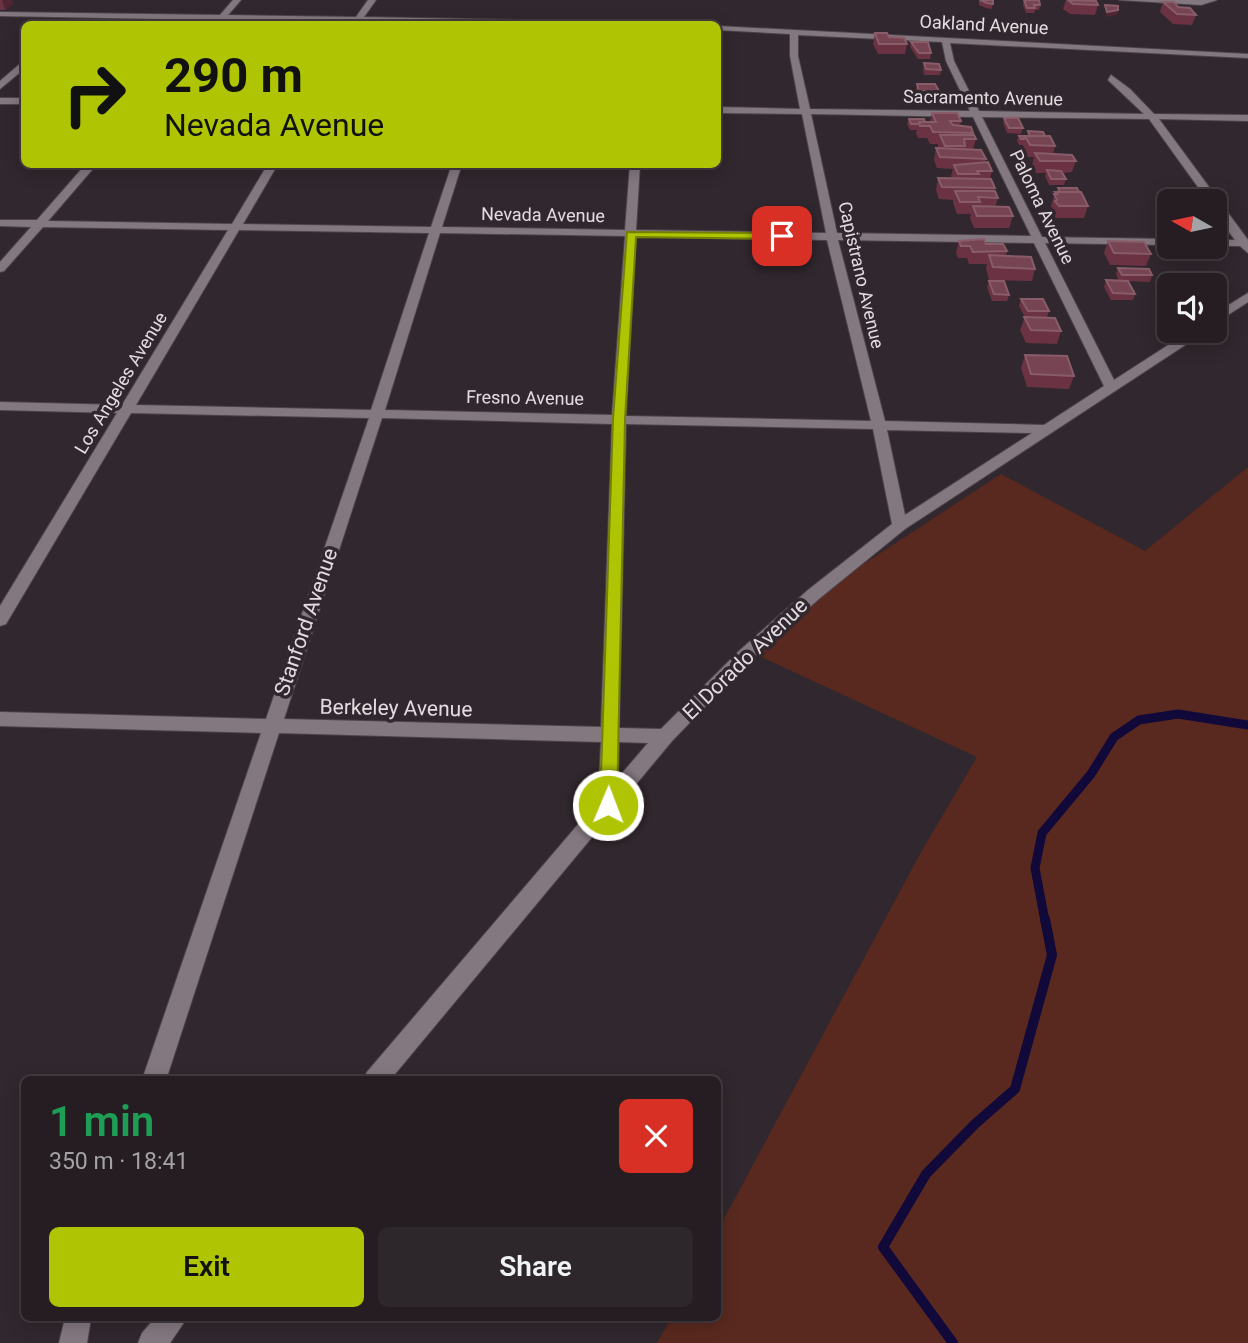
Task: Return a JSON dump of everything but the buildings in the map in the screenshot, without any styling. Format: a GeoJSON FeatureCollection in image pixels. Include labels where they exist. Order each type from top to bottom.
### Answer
{"type":"FeatureCollection","features":[{"type":"Feature","properties":{"kind":"street"},"geometry":{"type":"LineString","coordinates":[[0,14],[81,14],[218,21],[237,0]]}},
{"type":"Feature","properties":{"kind":"street"},"geometry":{"type":"LineString","coordinates":[[358,21],[372,0]]}},
{"type":"Feature","properties":{"kind":"street"},"geometry":{"type":"LineString","coordinates":[[1123,0],[1212,1]]}},
{"type":"Feature","properties":{"kind":"street"},"geometry":{"type":"LineString","coordinates":[[73,21],[90,7]]}},
{"type":"Feature","properties":{"kind":"street","name":"Oakland Avenue"},"geometry":{"type":"LineString","coordinates":[[721,28],[1248,57]]}},
{"type":"Feature","properties":{"kind":"street","name":"Capistrano Avenue"},"geometry":{"type":"LineString","coordinates":[[794,32],[794,56],[832,237],[879,426],[900,525]]}},
{"type":"Feature","properties":{"kind":"street","name":"Paloma Avenue"},"geometry":{"type":"LineString","coordinates":[[945,39],[950,61],[1111,388]]}},
{"type":"Feature","properties":{"kind":"street"},"geometry":{"type":"LineString","coordinates":[[0,86],[21,68]]}},
{"type":"Feature","properties":{"kind":"street"},"geometry":{"type":"LineString","coordinates":[[1111,78],[1132,93],[1153,117],[1204,189]]}},
{"type":"Feature","properties":{"kind":"street"},"geometry":{"type":"LineString","coordinates":[[0,101],[21,101]]}},
{"type":"Feature","properties":{"kind":"street","name":"Sacramento Avenue"},"geometry":{"type":"LineString","coordinates":[[721,110],[1248,118]]}},
{"type":"Feature","properties":{"kind":"street"},"geometry":{"type":"LineString","coordinates":[[0,269],[88,168]]}},
{"type":"Feature","properties":{"kind":"street","name":"Los Angeles Avenue"},"geometry":{"type":"LineString","coordinates":[[0,620],[270,168]]}},
{"type":"Feature","properties":{"kind":"street","name":"Stanford Avenue"},"geometry":{"type":"LineString","coordinates":[[155,1076],[377,414],[456,168]]}},
{"type":"Feature","properties":{"kind":"street"},"geometry":{"type":"LineString","coordinates":[[608,805],[619,419],[635,168]]}},
{"type":"Feature","properties":{"kind":"street"},"geometry":{"type":"LineString","coordinates":[[1227,220],[1246,246]]}},
{"type":"Feature","properties":{"kind":"street","name":"Nevada Avenue"},"geometry":{"type":"LineString","coordinates":[[0,223],[1157,242]]}},
{"type":"Feature","properties":{"kind":"street"},"geometry":{"type":"LineString","coordinates":[[1227,244],[1246,246]]}},
{"type":"Feature","properties":{"kind":"street"},"geometry":{"type":"LineString","coordinates":[[1227,311],[1248,297]]}},
{"type":"Feature","properties":{"kind":"street","name":"El Dorado Avenue"},"geometry":{"type":"LineString","coordinates":[[378,1076],[665,736],[755,646],[814,594],[900,525],[1180,343]]}},
{"type":"Feature","properties":{"kind":"street","name":"Fresno Avenue"},"geometry":{"type":"LineString","coordinates":[[0,406],[1049,429]]}},
{"type":"Feature","properties":{"kind":"street","name":"Berkeley Avenue"},"geometry":{"type":"LineString","coordinates":[[0,719],[665,736]]}},
{"type":"Feature","properties":{"kind":"street"},"geometry":{"type":"LineString","coordinates":[[74,1343],[78,1321]]}},
{"type":"Feature","properties":{"kind":"street"},"geometry":{"type":"LineString","coordinates":[[152,1343],[170,1321]]}},
{"type":"Feature","properties":{"kind":"shaded area"},"geometry":{"type":"Polygon","coordinates":[[[1248,467],[1248,1343],[657,1343],[669,1321],[721,1321],[721,1224],[920,854],[977,757],[753,653],[847,575],[1001,474],[1145,551],[1248,467]]]}},
{"type":"Feature","properties":{"kind":"waterway"},"geometry":{"type":"LineString","coordinates":[[1045,921],[1035,868],[1042,833],[1091,774],[1114,737],[1139,720],[1178,714],[1248,725]]}},
{"type":"Feature","properties":{"kind":"waterway"},"geometry":{"type":"LineString","coordinates":[[953,1343],[883,1247],[926,1174],[975,1124],[1015,1089],[1052,955],[1045,919]]}},
{"type":"Feature","properties":{"kind":"route"},"geometry":{"type":"LineString","coordinates":[[608,805],[619,419],[631,234],[782,236]]}}]}
